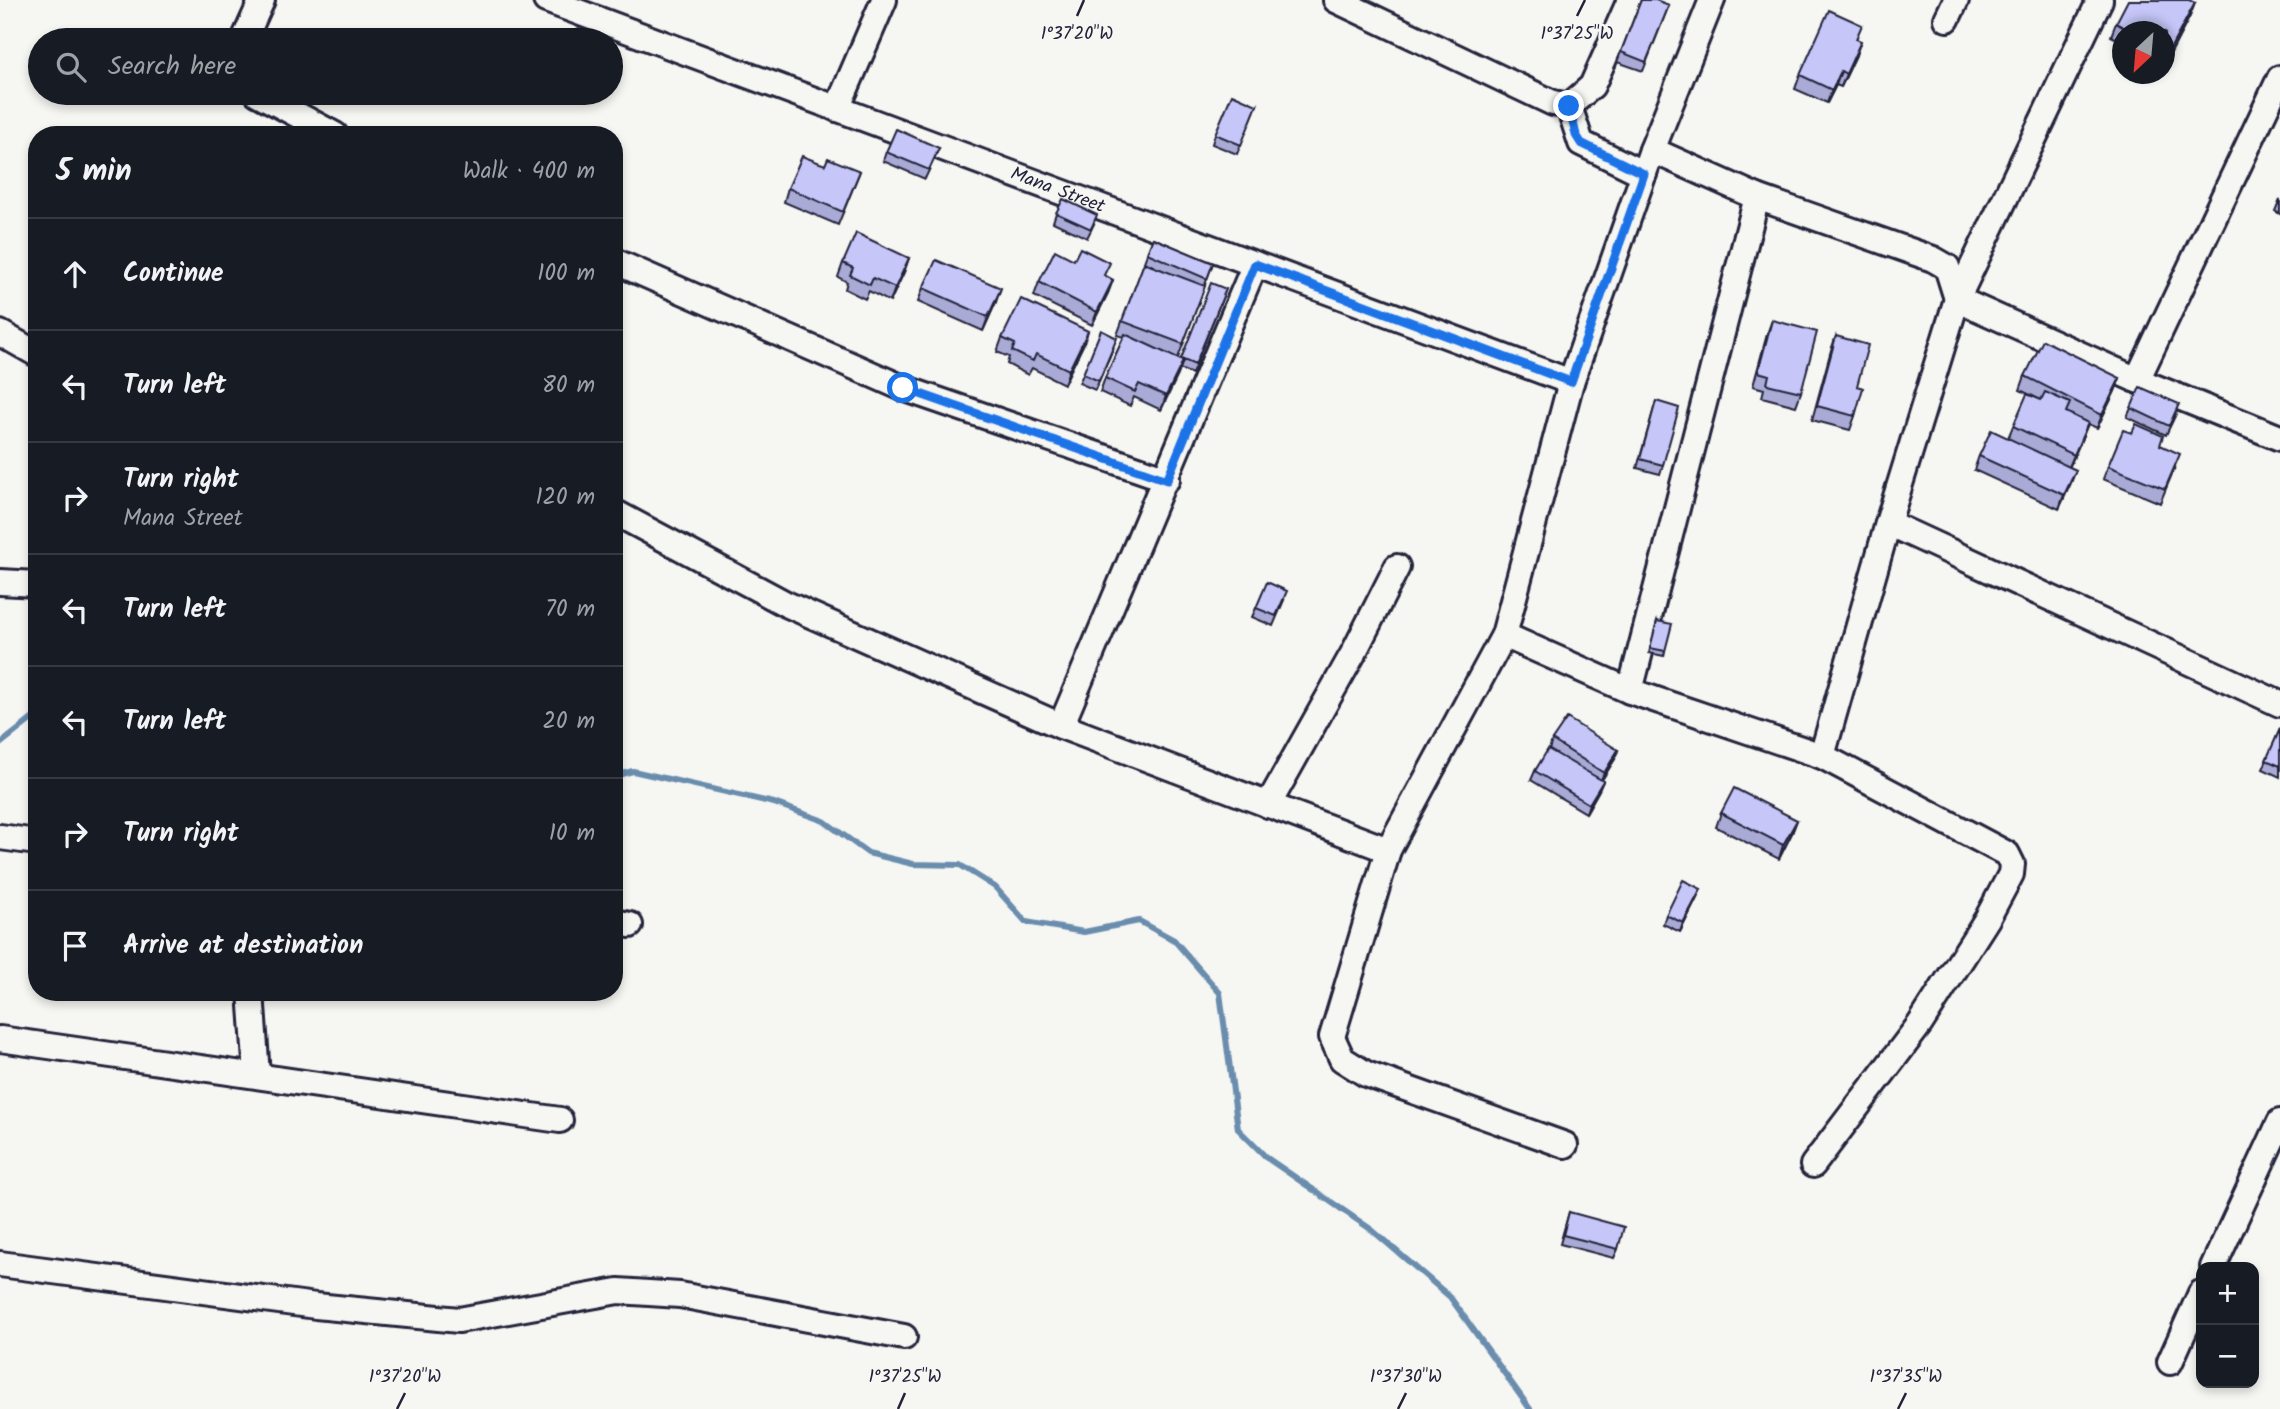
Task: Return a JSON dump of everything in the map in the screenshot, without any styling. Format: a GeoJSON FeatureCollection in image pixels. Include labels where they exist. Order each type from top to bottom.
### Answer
{"type":"FeatureCollection","features":[{"type":"Feature","properties":{"kind":"street"},"geometry":{"type":"LineString","coordinates":[[249,28],[262,0]]}},
{"type":"Feature","properties":{"kind":"street","name":"Mana Street"},"geometry":{"type":"LineString","coordinates":[[546,0],[621,28]]}},
{"type":"Feature","properties":{"kind":"street"},"geometry":{"type":"LineString","coordinates":[[837,109],[884,0]]}},
{"type":"Feature","properties":{"kind":"street"},"geometry":{"type":"LineString","coordinates":[[1347,2],[1553,103],[1569,106],[1581,99],[1592,86],[1630,0]]}},
{"type":"Feature","properties":{"kind":"street"},"geometry":{"type":"LineString","coordinates":[[1565,1145],[1366,1074],[1342,1059],[1332,1037],[1388,850],[1504,635],[1571,382],[1652,150],[1712,0]]}},
{"type":"Feature","properties":{"kind":"street"},"geometry":{"type":"LineString","coordinates":[[1822,756],[1888,523],[1957,299],[2099,0]]}},
{"type":"Feature","properties":{"kind":"street","name":"Mana Street"},"geometry":{"type":"LineString","coordinates":[[623,29],[1571,382]]}},
{"type":"Feature","properties":{"kind":"street"},"geometry":{"type":"LineString","coordinates":[[2137,380],[2280,78]]}},
{"type":"Feature","properties":{"kind":"street"},"geometry":{"type":"LineString","coordinates":[[279,105],[318,126]]}},
{"type":"Feature","properties":{"kind":"street"},"geometry":{"type":"LineString","coordinates":[[1569,106],[1576,135],[1581,143],[1644,174]]}},
{"type":"Feature","properties":{"kind":"street"},"geometry":{"type":"LineString","coordinates":[[1652,150],[1757,197],[1933,259],[1947,267],[1957,299],[2137,380],[2280,438]]}},
{"type":"Feature","properties":{"kind":"street"},"geometry":{"type":"LineString","coordinates":[[1630,691],[1757,197]]}},
{"type":"Feature","properties":{"kind":"street"},"geometry":{"type":"LineString","coordinates":[[1061,726],[1167,480],[1255,264]]}},
{"type":"Feature","properties":{"kind":"street"},"geometry":{"type":"LineString","coordinates":[[623,265],[903,388],[1167,480]]}},
{"type":"Feature","properties":{"kind":"street"},"geometry":{"type":"LineString","coordinates":[[0,333],[28,349]]}},
{"type":"Feature","properties":{"kind":"street"},"geometry":{"type":"LineString","coordinates":[[623,517],[786,604],[1061,726],[1388,850]]}},
{"type":"Feature","properties":{"kind":"street"},"geometry":{"type":"LineString","coordinates":[[1888,523],[2280,704]]}},
{"type":"Feature","properties":{"kind":"street"},"geometry":{"type":"LineString","coordinates":[[1268,805],[1354,652],[1397,567]]}},
{"type":"Feature","properties":{"kind":"street"},"geometry":{"type":"LineString","coordinates":[[0,582],[28,584]]}},
{"type":"Feature","properties":{"kind":"street"},"geometry":{"type":"LineString","coordinates":[[1504,635],[1630,691],[1822,756],[2007,854],[2012,864],[2011,874],[1987,919],[1920,1024],[1813,1165]]}},
{"type":"Feature","properties":{"kind":"street"},"geometry":{"type":"LineString","coordinates":[[0,837],[28,841]]}},
{"type":"Feature","properties":{"kind":"street"},"geometry":{"type":"LineString","coordinates":[[252,1001],[257,1075]]}},
{"type":"Feature","properties":{"kind":"street"},"geometry":{"type":"LineString","coordinates":[[0,1039],[560,1120]]}},
{"type":"Feature","properties":{"kind":"street"},"geometry":{"type":"LineString","coordinates":[[2215,1262],[2280,1122]]}},
{"type":"Feature","properties":{"kind":"street"},"geometry":{"type":"LineString","coordinates":[[0,1264],[316,1306],[459,1320],[618,1291],[680,1295],[904,1337]]}},
{"type":"Feature","properties":{"kind":"street"},"geometry":{"type":"LineString","coordinates":[[2170,1362],[2196,1304]]}},
{"type":"Feature","properties":{"kind":"building"},"geometry":{"type":"Polygon","coordinates":[[[1641,0],[1656,0],[1669,5],[1646,62],[1621,52],[1641,0]]]}},
{"type":"Feature","properties":{"kind":"building"},"geometry":{"type":"Polygon","coordinates":[[[2128,0],[2189,0],[2195,3],[2175,40],[2175,21],[2117,21],[2128,0]]]}},
{"type":"Feature","properties":{"kind":"building"},"geometry":{"type":"Polygon","coordinates":[[[1829,10],[1862,25],[1856,39],[1861,41],[1846,74],[1841,71],[1832,90],[1800,75],[1829,10]]]}},
{"type":"Feature","properties":{"kind":"building"},"geometry":{"type":"Polygon","coordinates":[[[1232,94],[1257,105],[1241,145],[1215,134],[1232,94]]]}},
{"type":"Feature","properties":{"kind":"building"},"geometry":{"type":"Polygon","coordinates":[[[896,129],[939,148],[929,170],[886,152],[896,129]]]}},
{"type":"Feature","properties":{"kind":"building"},"geometry":{"type":"Polygon","coordinates":[[[802,156],[825,165],[828,158],[860,171],[843,212],[788,188],[802,156]]]}},
{"type":"Feature","properties":{"kind":"building"},"geometry":{"type":"Polygon","coordinates":[[[1063,199],[1097,215],[1091,229],[1056,213],[1063,199]]]}},
{"type":"Feature","properties":{"kind":"building"},"geometry":{"type":"Polygon","coordinates":[[[856,233],[909,258],[895,288],[873,278],[870,285],[850,275],[853,268],[843,263],[856,233]]]}},
{"type":"Feature","properties":{"kind":"building"},"geometry":{"type":"Polygon","coordinates":[[[1153,238],[1213,263],[1207,279],[1147,253],[1153,238]]]}},
{"type":"Feature","properties":{"kind":"building"},"geometry":{"type":"Polygon","coordinates":[[[1080,248],[1110,263],[1104,275],[1113,280],[1097,312],[1039,282],[1055,250],[1074,260],[1080,248]]]}},
{"type":"Feature","properties":{"kind":"building"},"geometry":{"type":"Polygon","coordinates":[[[936,260],[1001,288],[988,317],[923,288],[936,260]]]}},
{"type":"Feature","properties":{"kind":"building"},"geometry":{"type":"Polygon","coordinates":[[[1144,263],[1205,286],[1183,344],[1122,321],[1144,263]]]}},
{"type":"Feature","properties":{"kind":"building"},"geometry":{"type":"Polygon","coordinates":[[[1211,283],[1226,289],[1195,365],[1181,359],[1211,283]]]}},
{"type":"Feature","properties":{"kind":"building"},"geometry":{"type":"Polygon","coordinates":[[[1021,299],[1088,331],[1069,370],[1036,354],[1033,361],[1012,351],[1015,344],[1002,338],[1021,299]]]}},
{"type":"Feature","properties":{"kind":"building"},"geometry":{"type":"Polygon","coordinates":[[[1772,320],[1817,332],[1801,392],[1767,384],[1769,375],[1758,372],[1772,320]]]}},
{"type":"Feature","properties":{"kind":"building"},"geometry":{"type":"Polygon","coordinates":[[[1101,330],[1117,338],[1099,381],[1083,374],[1101,330]]]}},
{"type":"Feature","properties":{"kind":"building"},"geometry":{"type":"Polygon","coordinates":[[[1125,334],[1183,361],[1166,396],[1139,384],[1135,392],[1105,378],[1125,334]]]}},
{"type":"Feature","properties":{"kind":"building"},"geometry":{"type":"Polygon","coordinates":[[[1836,336],[1868,345],[1857,386],[1863,388],[1855,416],[1817,406],[1836,336]]]}},
{"type":"Feature","properties":{"kind":"building"},"geometry":{"type":"Polygon","coordinates":[[[2043,340],[2120,378],[2102,415],[2025,376],[2043,340]]]}},
{"type":"Feature","properties":{"kind":"building"},"geometry":{"type":"Polygon","coordinates":[[[2140,387],[2179,404],[2169,426],[2131,408],[2140,387]]]}},
{"type":"Feature","properties":{"kind":"building"},"geometry":{"type":"Polygon","coordinates":[[[2045,392],[2070,403],[2066,412],[2088,423],[2074,455],[2013,426],[2027,394],[2041,400],[2045,392]]]}},
{"type":"Feature","properties":{"kind":"building"},"geometry":{"type":"Polygon","coordinates":[[[1656,401],[1679,408],[1663,465],[1640,459],[1656,401]]]}},
{"type":"Feature","properties":{"kind":"building"},"geometry":{"type":"Polygon","coordinates":[[[2136,424],[2163,436],[2160,445],[2180,454],[2165,489],[2108,466],[2123,430],[2132,433],[2136,424]]]}},
{"type":"Feature","properties":{"kind":"building"},"geometry":{"type":"Polygon","coordinates":[[[1991,430],[2076,470],[2064,495],[1979,456],[1991,430]]]}},
{"type":"Feature","properties":{"kind":"building"},"geometry":{"type":"Polygon","coordinates":[[[1267,582],[1287,591],[1276,616],[1256,608],[1267,582]]]}},
{"type":"Feature","properties":{"kind":"building"},"geometry":{"type":"Polygon","coordinates":[[[1657,621],[1672,624],[1665,651],[1650,648],[1657,621]]]}},
{"type":"Feature","properties":{"kind":"building"},"geometry":{"type":"Polygon","coordinates":[[[1567,718],[1618,750],[1604,773],[1552,740],[1567,718]]]}},
{"type":"Feature","properties":{"kind":"building"},"geometry":{"type":"Polygon","coordinates":[[[2280,729],[2280,766],[2266,760],[2280,729]]]}},
{"type":"Feature","properties":{"kind":"building"},"geometry":{"type":"Polygon","coordinates":[[[1548,749],[1603,781],[1589,804],[1535,771],[1548,749]]]}},
{"type":"Feature","properties":{"kind":"building"},"geometry":{"type":"Polygon","coordinates":[[[1734,788],[1797,820],[1783,845],[1721,813],[1734,788]]]}},
{"type":"Feature","properties":{"kind":"building"},"geometry":{"type":"Polygon","coordinates":[[[1683,880],[1701,889],[1683,923],[1666,915],[1683,880]]]}},
{"type":"Feature","properties":{"kind":"building"},"geometry":{"type":"Polygon","coordinates":[[[1569,1212],[1624,1227],[1618,1249],[1563,1235],[1569,1212]]]}},
{"type":"Feature","properties":{"kind":"waterway"},"geometry":{"type":"LineString","coordinates":[[0,744],[28,722]]}},
{"type":"Feature","properties":{"kind":"waterway"},"geometry":{"type":"LineString","coordinates":[[623,774],[633,771],[774,803],[824,821],[868,853],[913,864],[960,865],[995,887],[1026,922],[1084,932],[1139,921],[1174,940],[1220,993],[1238,1129],[1267,1158],[1372,1230],[1450,1297],[1530,1409]]}},
{"type":"Feature","properties":{"kind":"route"},"geometry":{"type":"LineString","coordinates":[[903,388],[1167,480],[1255,264],[1571,382],[1644,174],[1581,143],[1576,135],[1569,106]]}}]}
